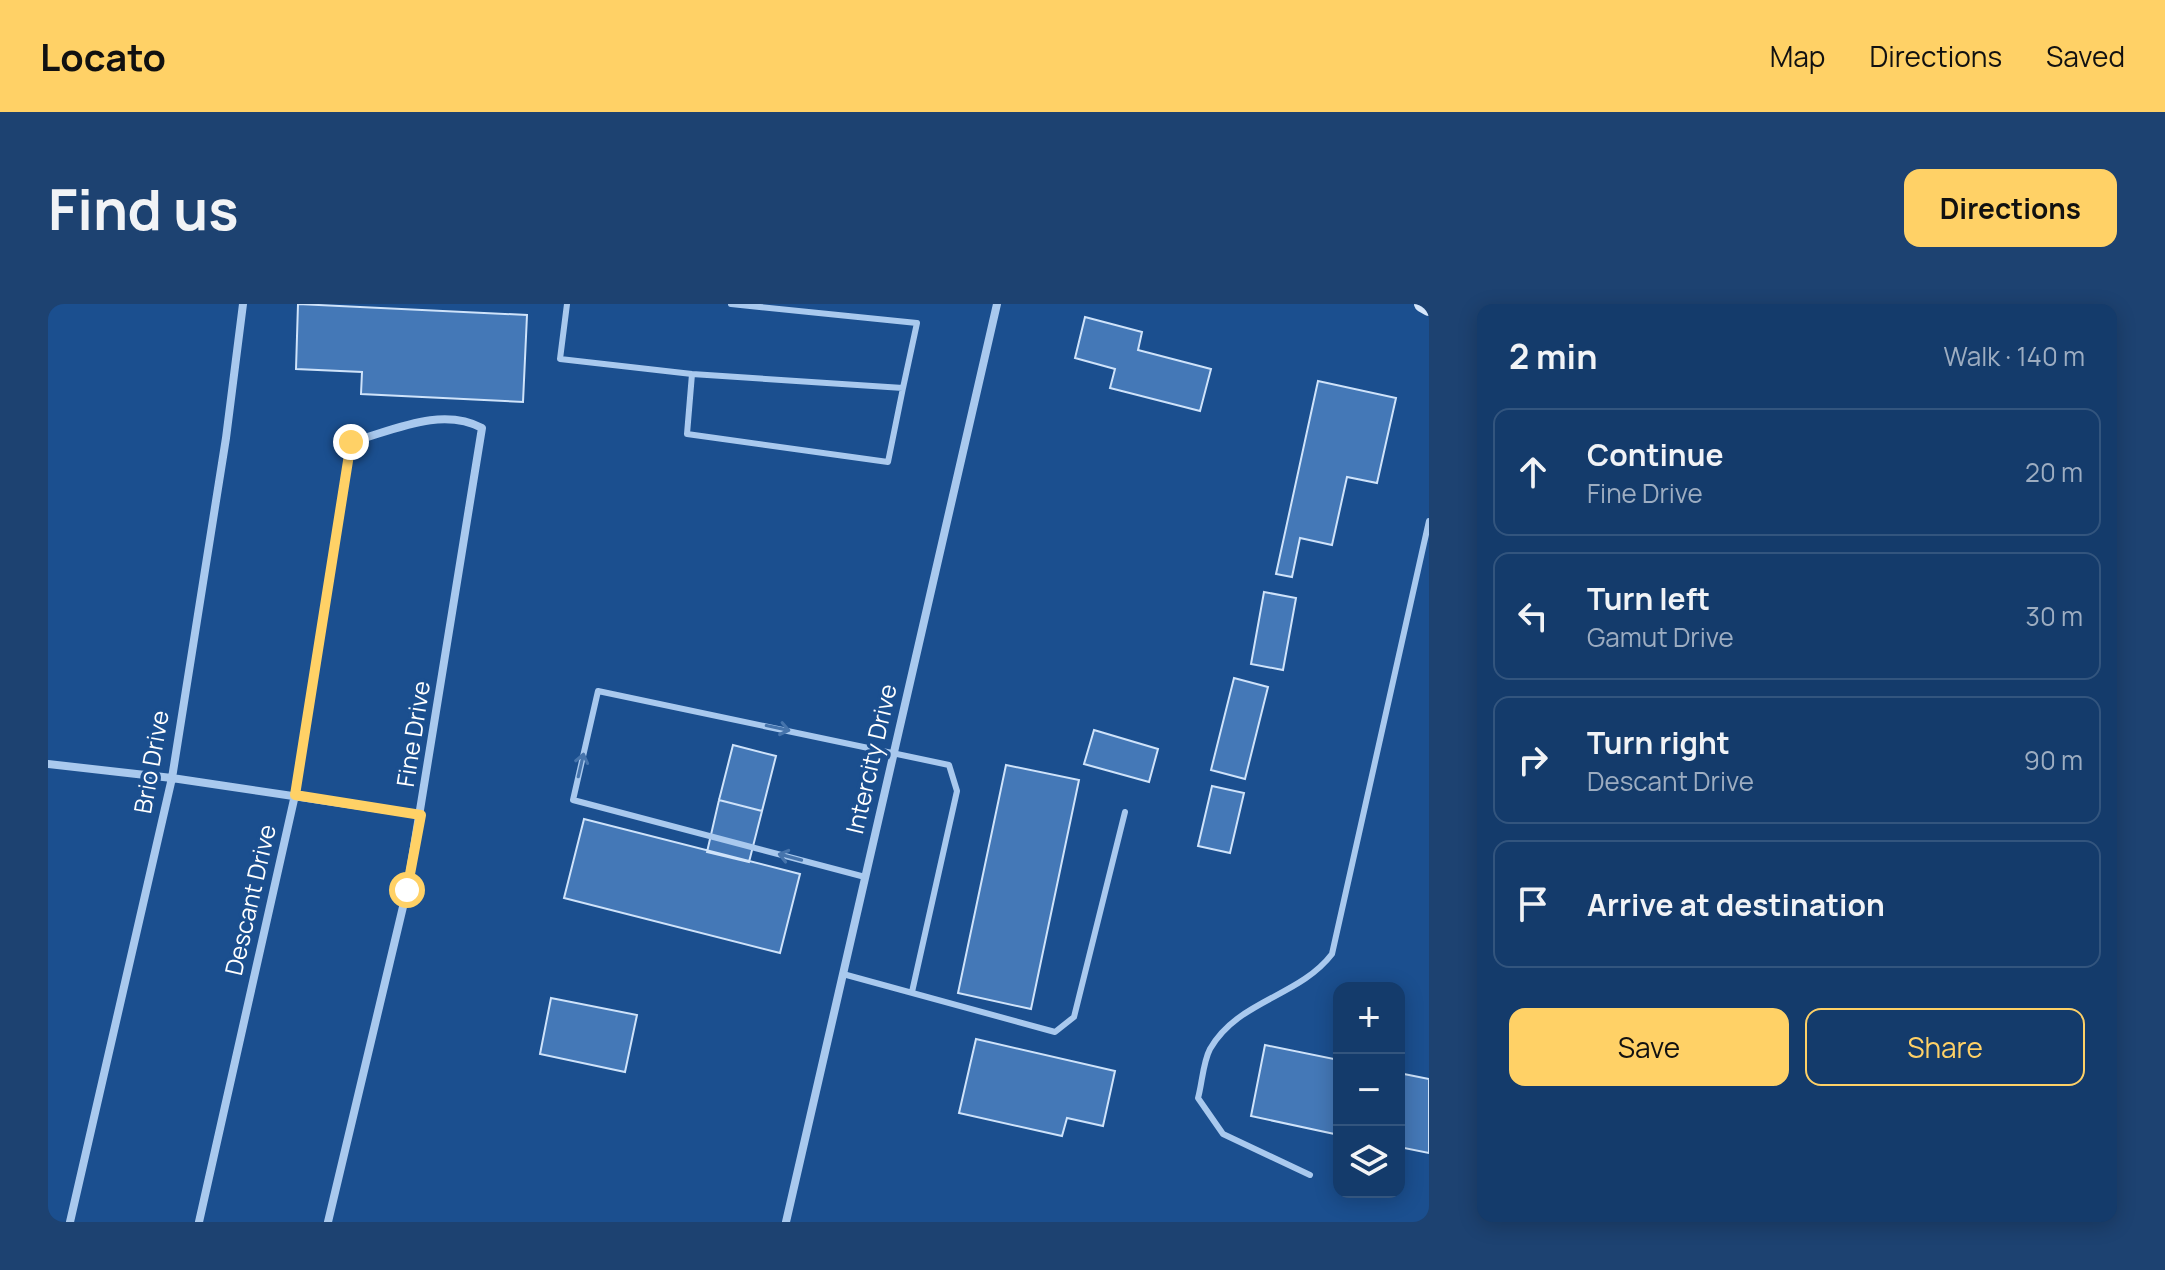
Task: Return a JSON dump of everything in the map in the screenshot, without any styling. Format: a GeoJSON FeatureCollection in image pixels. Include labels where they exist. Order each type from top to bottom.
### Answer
{"type":"FeatureCollection","features":[{"type":"Feature","properties":{"kind":"street","name":"Brio Drive"},"geometry":{"type":"LineString","coordinates":[[70,1222],[172,778],[226,438],[243,304]]}},
{"type":"Feature","properties":{"kind":"street","name":"Intercity Drive"},"geometry":{"type":"LineString","coordinates":[[786,1222],[997,304]]}},
{"type":"Feature","properties":{"kind":"street"},"geometry":{"type":"LineString","coordinates":[[1422,304],[1429,308]]}},
{"type":"Feature","properties":{"kind":"street","name":"Fine Drive"},"geometry":{"type":"LineString","coordinates":[[328,1222],[421,815],[482,428],[456,418],[438,418],[351,442]]}},
{"type":"Feature","properties":{"kind":"street","name":"Descant Drive"},"geometry":{"type":"LineString","coordinates":[[199,1222],[295,795],[351,442]]}},
{"type":"Feature","properties":{"kind":"street"},"geometry":{"type":"LineString","coordinates":[[48,764],[172,778],[421,815]]}},
{"type":"Feature","properties":{"kind":"lane"},"geometry":{"type":"LineString","coordinates":[[567,304],[560,359],[692,374],[903,388]]}},
{"type":"Feature","properties":{"kind":"lane"},"geometry":{"type":"LineString","coordinates":[[692,374],[687,434],[888,462],[917,323],[731,304]]}},
{"type":"Feature","properties":{"kind":"lane"},"geometry":{"type":"LineString","coordinates":[[1310,1175],[1223,1134],[1198,1098],[1210,1050],[1246,1010],[1317,973],[1332,954],[1429,521]]}},
{"type":"Feature","properties":{"kind":"lane"},"geometry":{"type":"LineString","coordinates":[[865,877],[573,800],[598,691],[949,765],[957,791],[912,992]]}},
{"type":"Feature","properties":{"kind":"lane"},"geometry":{"type":"LineString","coordinates":[[843,974],[1055,1032],[1074,1017],[1125,812]]}},
{"type":"Feature","properties":{"kind":"building"},"geometry":{"type":"Polygon","coordinates":[[[298,304],[527,315],[523,402],[361,394],[362,372],[296,369],[298,304]]]}},
{"type":"Feature","properties":{"kind":"building"},"geometry":{"type":"Polygon","coordinates":[[[1085,317],[1142,332],[1138,350],[1211,369],[1200,411],[1110,388],[1115,369],[1075,358],[1085,317]]]}},
{"type":"Feature","properties":{"kind":"building"},"geometry":{"type":"Polygon","coordinates":[[[1318,381],[1396,398],[1377,483],[1347,477],[1332,545],[1300,538],[1292,577],[1276,574],[1318,381]]]}},
{"type":"Feature","properties":{"kind":"building"},"geometry":{"type":"Polygon","coordinates":[[[1264,592],[1296,598],[1283,670],[1251,664],[1264,592]]]}},
{"type":"Feature","properties":{"kind":"building"},"geometry":{"type":"Polygon","coordinates":[[[1234,678],[1268,687],[1245,779],[1211,770],[1234,678]]]}},
{"type":"Feature","properties":{"kind":"building"},"geometry":{"type":"Polygon","coordinates":[[[1094,730],[1158,749],[1149,782],[1084,764],[1094,730]]]}},
{"type":"Feature","properties":{"kind":"building"},"geometry":{"type":"Polygon","coordinates":[[[733,745],[776,756],[762,811],[719,800],[733,745]]]}},
{"type":"Feature","properties":{"kind":"building"},"geometry":{"type":"Polygon","coordinates":[[[1006,765],[1079,780],[1031,1009],[958,993],[1006,765]]]}},
{"type":"Feature","properties":{"kind":"building"},"geometry":{"type":"Polygon","coordinates":[[[1212,786],[1244,793],[1230,853],[1198,846],[1212,786]]]}},
{"type":"Feature","properties":{"kind":"building"},"geometry":{"type":"Polygon","coordinates":[[[719,800],[762,811],[749,862],[707,852],[719,800]]]}},
{"type":"Feature","properties":{"kind":"building"},"geometry":{"type":"Polygon","coordinates":[[[584,819],[800,874],[780,953],[564,898],[584,819]]]}},
{"type":"Feature","properties":{"kind":"building"},"geometry":{"type":"Polygon","coordinates":[[[551,998],[637,1015],[625,1072],[540,1054],[551,998]]]}},
{"type":"Feature","properties":{"kind":"building"},"geometry":{"type":"Polygon","coordinates":[[[976,1039],[1115,1071],[1103,1126],[1067,1118],[1062,1136],[959,1113],[976,1039]]]}},
{"type":"Feature","properties":{"kind":"building"},"geometry":{"type":"Polygon","coordinates":[[[1265,1045],[1333,1059],[1333,1134],[1251,1116],[1265,1045]]]}},
{"type":"Feature","properties":{"kind":"building"},"geometry":{"type":"Polygon","coordinates":[[[1405,1074],[1429,1079],[1429,1153],[1405,1148],[1405,1074]]]}},
{"type":"Feature","properties":{"kind":"route"},"geometry":{"type":"LineString","coordinates":[[351,442],[295,795],[421,815],[407,890]]}}]}
